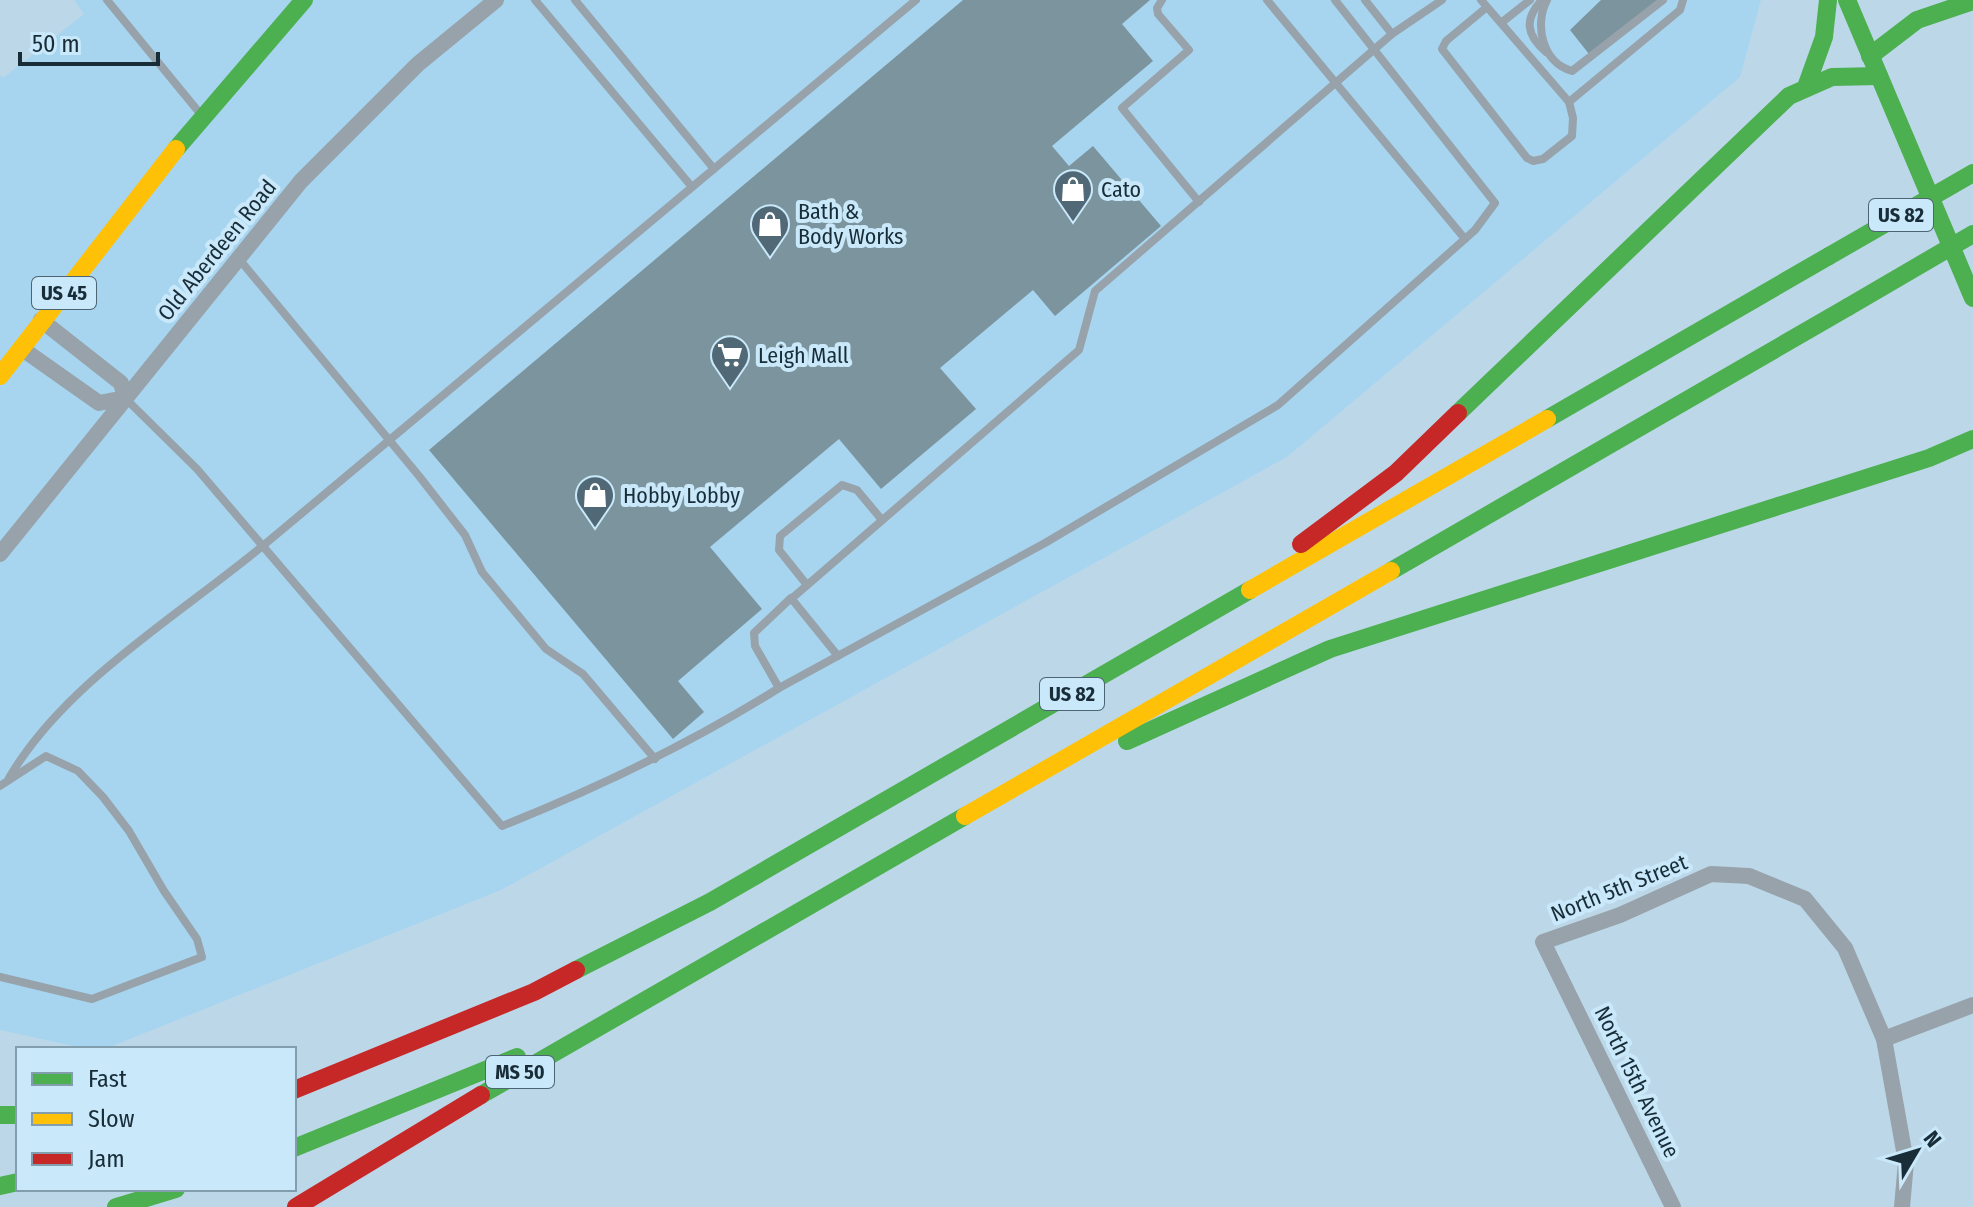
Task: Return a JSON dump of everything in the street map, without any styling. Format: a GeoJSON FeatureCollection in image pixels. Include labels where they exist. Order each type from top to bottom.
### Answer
{"type":"FeatureCollection","features":[{"type":"Feature","properties":{"kind":"main road","name":"US 45"},"geometry":{"type":"LineString","coordinates":[[0,376],[202,115],[304,0]]}},
{"type":"Feature","properties":{"kind":"main road"},"geometry":{"type":"LineString","coordinates":[[1806,87],[1824,37],[1828,0]]}},
{"type":"Feature","properties":{"kind":"main road"},"geometry":{"type":"LineString","coordinates":[[1847,0],[1973,298]]}},
{"type":"Feature","properties":{"kind":"main road"},"geometry":{"type":"LineString","coordinates":[[1870,56],[1925,5],[1973,1]]}},
{"type":"Feature","properties":{"kind":"main road"},"geometry":{"type":"LineString","coordinates":[[1201,621],[1396,473],[1789,96],[1818,79],[1852,73],[1879,76]]}},
{"type":"Feature","properties":{"kind":"main road","name":"US 82"},"geometry":{"type":"LineString","coordinates":[[296,1089],[534,992],[710,902],[1973,173]]}},
{"type":"Feature","properties":{"kind":"main road","name":"US 82"},"geometry":{"type":"LineString","coordinates":[[296,1147],[513,1059],[747,942],[1973,234]]}},
{"type":"Feature","properties":{"kind":"main road"},"geometry":{"type":"LineString","coordinates":[[1009,791],[1330,649],[1929,458],[1973,439]]}},
{"type":"Feature","properties":{"kind":"main road"},"geometry":{"type":"LineString","coordinates":[[1929,458],[1967,460]]}},
{"type":"Feature","properties":{"kind":"main road","name":"MS 50"},"geometry":{"type":"LineString","coordinates":[[296,1207],[414,1134],[747,942]]}},
{"type":"Feature","properties":{"kind":"main road"},"geometry":{"type":"LineString","coordinates":[[116,1207],[169,1191]]}},
{"type":"Feature","properties":{"kind":"street","name":"Old Aberdeen Road"},"geometry":{"type":"LineString","coordinates":[[0,554],[301,181],[418,64],[496,0]]}},
{"type":"Feature","properties":{"kind":"street"},"geometry":{"type":"LineString","coordinates":[[21,348],[99,403],[125,398],[121,383],[41,320]]}},
{"type":"Feature","properties":{"kind":"street","name":"North 5th Street"},"geometry":{"type":"LineString","coordinates":[[1560,977],[1543,942],[1620,915],[1711,874],[1749,876],[1805,899],[1845,948],[1884,1039]]}},
{"type":"Feature","properties":{"kind":"street","name":"North 15th Avenue"},"geometry":{"type":"LineString","coordinates":[[1560,977],[1673,1207]]}},
{"type":"Feature","properties":{"kind":"street"},"geometry":{"type":"LineString","coordinates":[[1902,1207],[1906,1162],[1884,1039],[1973,1005]]}},
{"type":"Feature","properties":{"kind":"lane"},"geometry":{"type":"LineString","coordinates":[[107,0],[202,115]]}},
{"type":"Feature","properties":{"kind":"lane"},"geometry":{"type":"LineString","coordinates":[[535,0],[692,187]]}},
{"type":"Feature","properties":{"kind":"lane"},"geometry":{"type":"LineString","coordinates":[[575,0],[714,169]]}},
{"type":"Feature","properties":{"kind":"lane"},"geometry":{"type":"LineString","coordinates":[[9,778],[29,745],[97,678],[263,546],[916,0]]}},
{"type":"Feature","properties":{"kind":"lane"},"geometry":{"type":"LineString","coordinates":[[1162,0],[1157,8],[1158,14],[1189,50],[1122,108],[1199,202]]}},
{"type":"Feature","properties":{"kind":"lane"},"geometry":{"type":"LineString","coordinates":[[1267,0],[1465,239]]}},
{"type":"Feature","properties":{"kind":"lane"},"geometry":{"type":"LineString","coordinates":[[125,398],[197,469],[502,826],[605,785],[655,759],[1045,543],[1278,405],[1465,239],[1495,203],[1335,0]]}},
{"type":"Feature","properties":{"kind":"lane"},"geometry":{"type":"LineString","coordinates":[[1365,0],[1392,34]]}},
{"type":"Feature","properties":{"kind":"lane"},"geometry":{"type":"LineString","coordinates":[[779,688],[755,646],[754,633],[1079,350],[1095,291],[1392,34],[1442,0]]}},
{"type":"Feature","properties":{"kind":"lane"},"geometry":{"type":"LineString","coordinates":[[1501,23],[1530,0]]}},
{"type":"Feature","properties":{"kind":"lane"},"geometry":{"type":"LineString","coordinates":[[1544,0],[1539,27],[1549,51],[1565,69],[1572,71],[1663,0]]}},
{"type":"Feature","properties":{"kind":"lane"},"geometry":{"type":"LineString","coordinates":[[1569,102],[1680,10],[1683,0]]}},
{"type":"Feature","properties":{"kind":"lane"},"geometry":{"type":"LineString","coordinates":[[1484,3],[1569,102],[1573,118],[1572,136],[1543,159],[1533,161],[1527,158],[1442,49],[1446,41],[1484,3]]}},
{"type":"Feature","properties":{"kind":"lane"},"geometry":{"type":"LineString","coordinates":[[238,259],[390,440],[465,535],[482,572],[546,649],[583,674],[655,759]]}},
{"type":"Feature","properties":{"kind":"lane"},"geometry":{"type":"LineString","coordinates":[[807,585],[779,550],[780,536],[791,525],[842,485],[857,490],[882,520]]}},
{"type":"Feature","properties":{"kind":"lane"},"geometry":{"type":"LineString","coordinates":[[790,600],[838,656]]}},
{"type":"Feature","properties":{"kind":"lane"},"geometry":{"type":"LineString","coordinates":[[0,786],[46,756],[78,771],[129,831],[197,939],[202,957],[92,999],[0,977]]}},
{"type":"Feature","properties":{"kind":"shaded area"},"geometry":{"type":"Polygon","coordinates":[[[74,0],[1761,0],[1740,77],[1287,457],[501,890],[110,1047],[78,1047],[0,1030],[0,75],[3,78],[84,14],[74,0]]]}},
{"type":"Feature","properties":{"kind":"building","name":"Leigh Mall"},"geometry":{"type":"Polygon","coordinates":[[[963,0],[1150,0],[1122,24],[1153,61],[1052,146],[1069,166],[1093,146],[1161,226],[1055,316],[1033,290],[940,368],[976,409],[881,489],[839,439],[710,547],[762,609],[678,681],[704,712],[673,739],[429,450],[963,0]]]}},
{"type":"Feature","properties":{"kind":"building"},"geometry":{"type":"Polygon","coordinates":[[[1601,0],[1664,0],[1589,54],[1570,30],[1601,0]]]}},
{"type":"Feature","properties":{"kind":"traffic: fast"},"geometry":{"type":"LineString","coordinates":[[176,149],[304,0]]}},
{"type":"Feature","properties":{"kind":"traffic: fast"},"geometry":{"type":"LineString","coordinates":[[1806,87],[1824,37],[1828,0]]}},
{"type":"Feature","properties":{"kind":"traffic: fast"},"geometry":{"type":"LineString","coordinates":[[1847,0],[1973,298]]}},
{"type":"Feature","properties":{"kind":"traffic: fast"},"geometry":{"type":"LineString","coordinates":[[1870,56],[1917,20],[1973,1]]}},
{"type":"Feature","properties":{"kind":"traffic: fast"},"geometry":{"type":"LineString","coordinates":[[1458,413],[1789,96],[1832,77],[1879,76]]}},
{"type":"Feature","properties":{"kind":"traffic: fast"},"geometry":{"type":"LineString","coordinates":[[1829,256],[1973,173]]}},
{"type":"Feature","properties":{"kind":"traffic: fast"},"geometry":{"type":"LineString","coordinates":[[1848,307],[1973,234]]}},
{"type":"Feature","properties":{"kind":"traffic: fast"},"geometry":{"type":"LineString","coordinates":[[1547,419],[1829,256]]}},
{"type":"Feature","properties":{"kind":"traffic: fast"},"geometry":{"type":"LineString","coordinates":[[1391,571],[1848,307]]}},
{"type":"Feature","properties":{"kind":"traffic: fast"},"geometry":{"type":"LineString","coordinates":[[1127,741],[1330,649],[1929,458],[1973,439]]}},
{"type":"Feature","properties":{"kind":"traffic: fast"},"geometry":{"type":"LineString","coordinates":[[576,970],[710,902],[1250,590]]}},
{"type":"Feature","properties":{"kind":"traffic: fast"},"geometry":{"type":"LineString","coordinates":[[481,1095],[965,816]]}},
{"type":"Feature","properties":{"kind":"traffic: fast"},"geometry":{"type":"LineString","coordinates":[[296,1147],[517,1057]]}},
{"type":"Feature","properties":{"kind":"traffic: fast"},"geometry":{"type":"LineString","coordinates":[[0,1115],[16,1115]]}},
{"type":"Feature","properties":{"kind":"traffic: fast"},"geometry":{"type":"LineString","coordinates":[[0,1186],[16,1182]]}},
{"type":"Feature","properties":{"kind":"traffic: fast"},"geometry":{"type":"LineString","coordinates":[[116,1207],[169,1191]]}},
{"type":"Feature","properties":{"kind":"traffic: slow"},"geometry":{"type":"LineString","coordinates":[[0,376],[176,149]]}},
{"type":"Feature","properties":{"kind":"traffic: slow"},"geometry":{"type":"LineString","coordinates":[[1250,590],[1547,419]]}},
{"type":"Feature","properties":{"kind":"traffic: slow"},"geometry":{"type":"LineString","coordinates":[[965,816],[1391,571]]}},
{"type":"Feature","properties":{"kind":"traffic: jam"},"geometry":{"type":"LineString","coordinates":[[1301,544],[1396,473],[1458,413]]}},
{"type":"Feature","properties":{"kind":"traffic: jam"},"geometry":{"type":"LineString","coordinates":[[296,1089],[534,992],[576,970]]}},
{"type":"Feature","properties":{"kind":"traffic: jam"},"geometry":{"type":"LineString","coordinates":[[296,1207],[481,1095]]}},
{"type":"Feature","properties":{"kind":"place","name":"Cato"},"geometry":{"type":"Point","coordinates":[1073,223]}},
{"type":"Feature","properties":{"kind":"place","name":"Bath & Body Works"},"geometry":{"type":"Point","coordinates":[770,258]}},
{"type":"Feature","properties":{"kind":"place","name":"Leigh Mall"},"geometry":{"type":"Point","coordinates":[730,389]}},
{"type":"Feature","properties":{"kind":"place","name":"Hobby Lobby"},"geometry":{"type":"Point","coordinates":[595,529]}}]}
